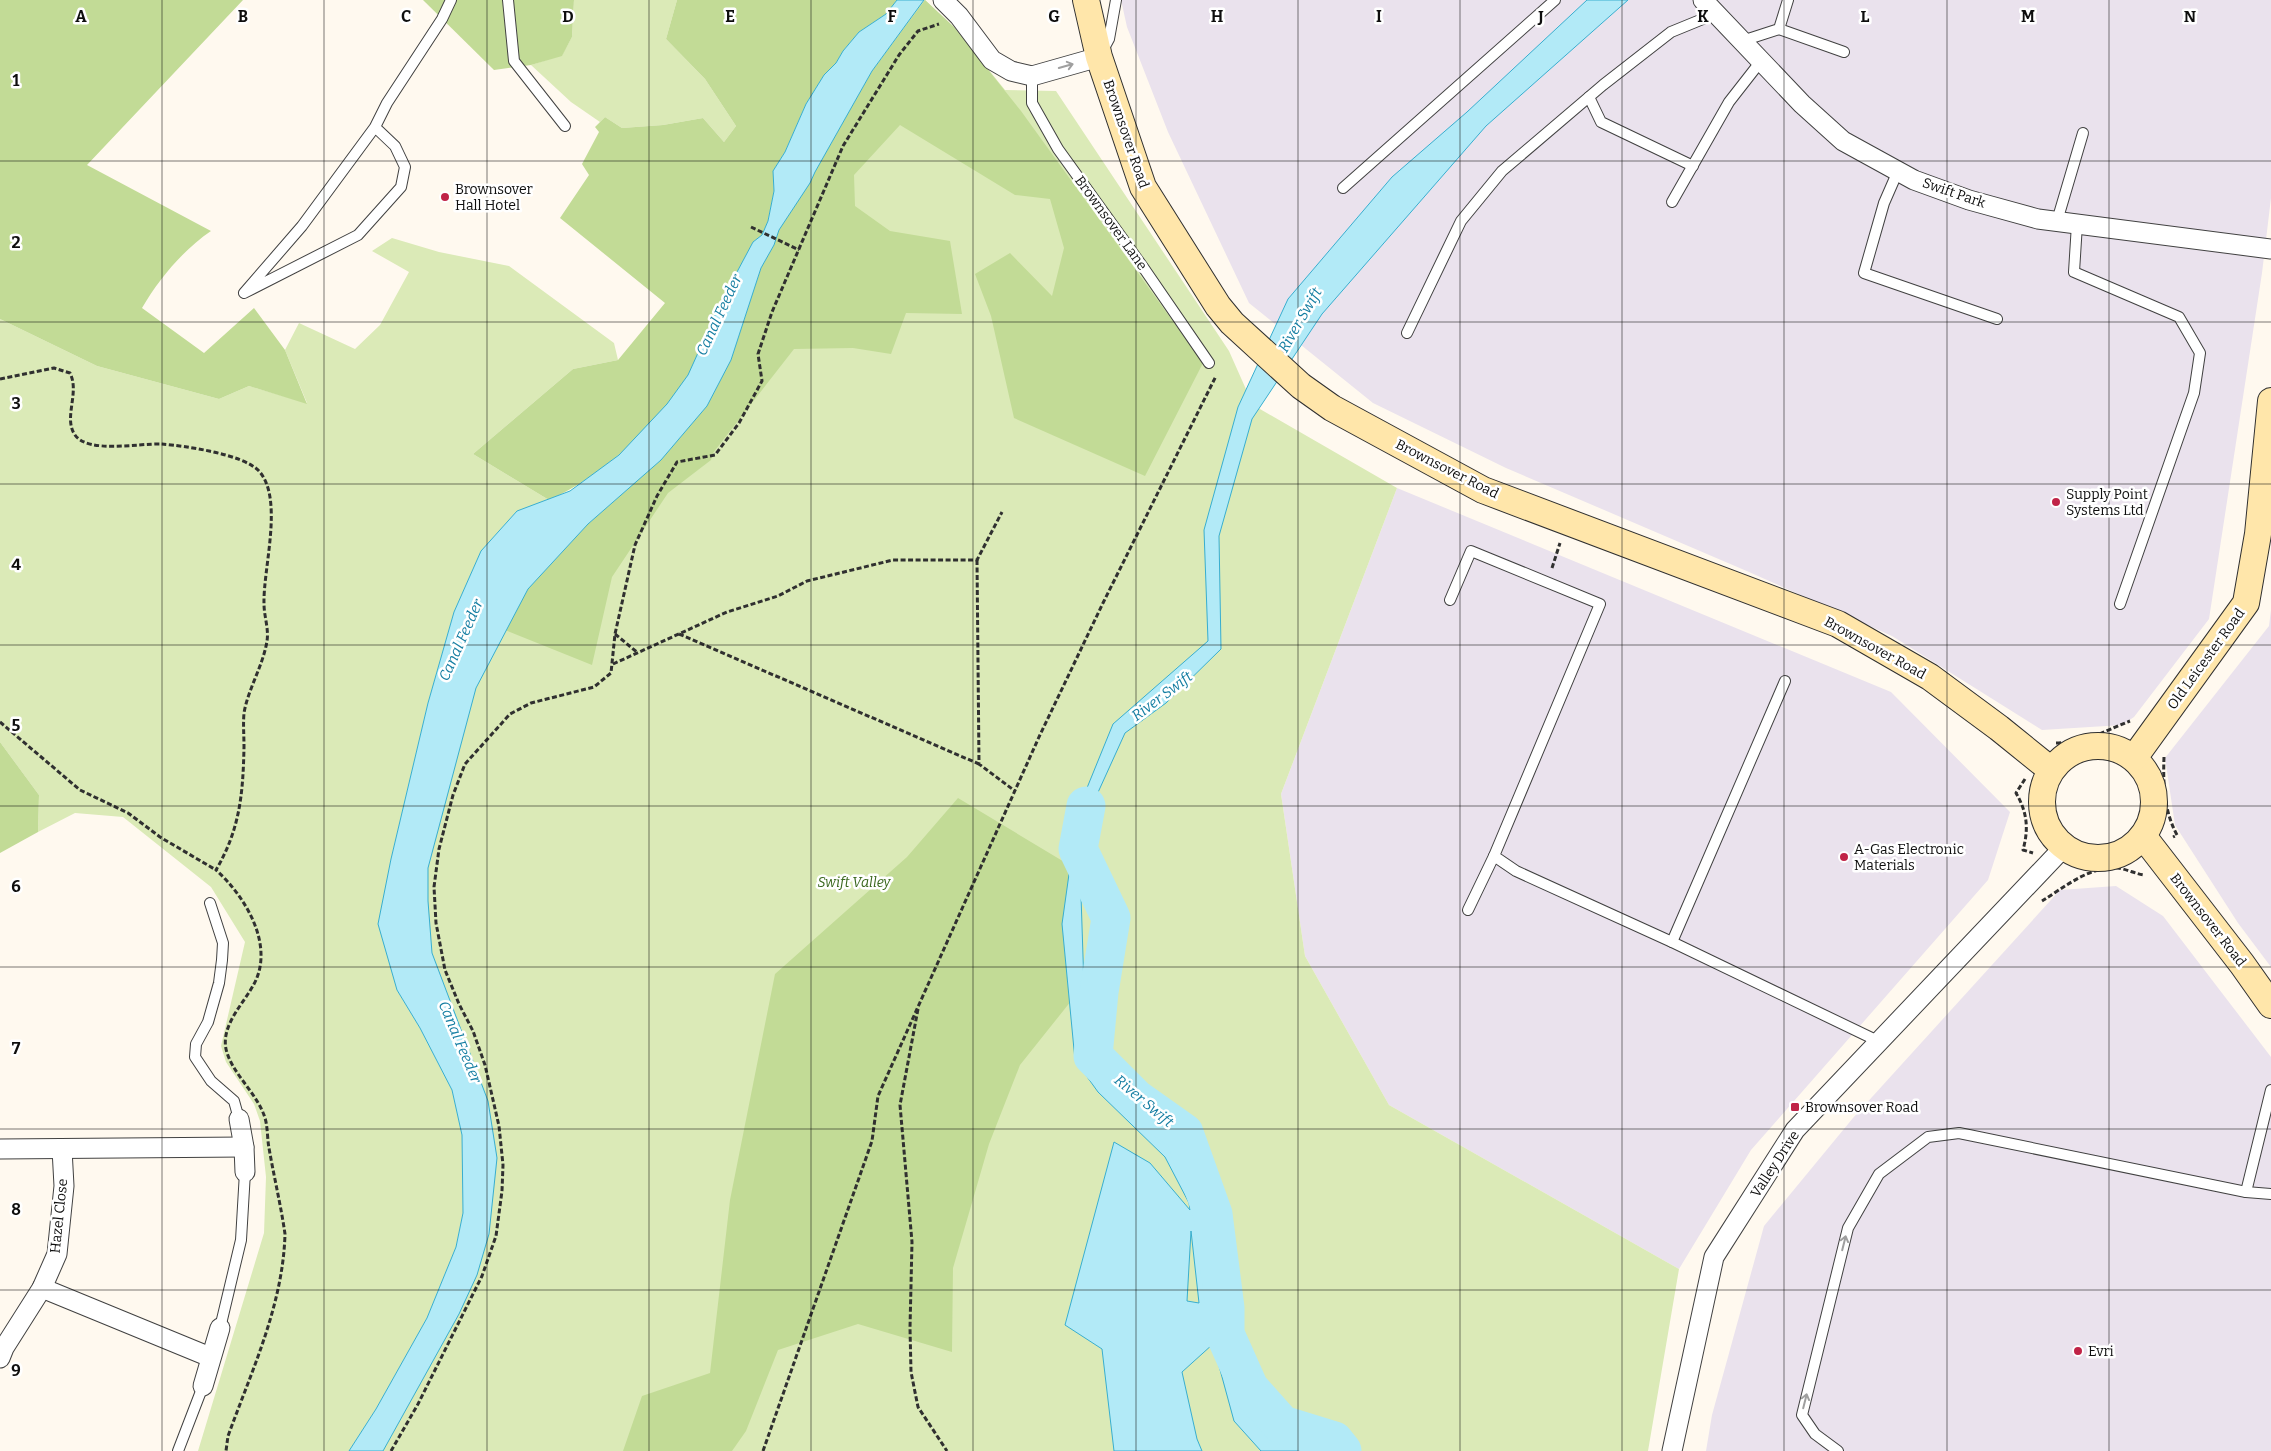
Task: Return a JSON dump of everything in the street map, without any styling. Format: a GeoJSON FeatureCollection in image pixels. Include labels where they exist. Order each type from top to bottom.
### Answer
{"type":"FeatureCollection","features":[{"type":"Feature","properties":{"kind":"street"},"geometry":{"type":"LineString","coordinates":[[943,0],[959,16],[992,60],[1011,71],[1032,76],[1099,57]]}},
{"type":"Feature","properties":{"kind":"street","name":"Brownsover Road"},"geometry":{"type":"LineString","coordinates":[[1086,0],[1099,57],[1143,187],[1218,306],[1232,323],[1301,386],[1332,408],[1483,490],[1838,624],[1930,678],[1999,728],[2051,770]]}},
{"type":"Feature","properties":{"kind":"street","name":"Swift Park"},"geometry":{"type":"LineString","coordinates":[[1710,7],[1802,104],[1843,141],[1914,180],[1969,200],[2038,219],[2271,249]]}},
{"type":"Feature","properties":{"kind":"street","name":"Old Leicester Road"},"geometry":{"type":"LineString","coordinates":[[2134,758],[2246,603],[2258,534],[2271,401]]}},
{"type":"Feature","properties":{"kind":"street"},"geometry":{"type":"LineString","coordinates":[[2099,745],[2117,748],[2134,758],[2146,770],[2153,786],[2155,804],[2152,821],[2143,836],[2130,848],[2115,856],[2097,858],[2080,855],[2064,847],[2052,835],[2044,820],[2041,802],[2044,786],[2051,770],[2064,756],[2080,748],[2099,745]]}},
{"type":"Feature","properties":{"kind":"street","name":"Brownsover Road"},"geometry":{"type":"LineString","coordinates":[[2143,836],[2242,964],[2271,1005]]}},
{"type":"Feature","properties":{"kind":"street","name":"Valley Drive"},"geometry":{"type":"LineString","coordinates":[[1672,1451],[1714,1257],[1795,1130],[2064,847]]}},
{"type":"Feature","properties":{"kind":"street"},"geometry":{"type":"LineString","coordinates":[[239,1119],[244,1147],[245,1172]]}},
{"type":"Feature","properties":{"kind":"street"},"geometry":{"type":"LineString","coordinates":[[0,1149],[244,1147]]}},
{"type":"Feature","properties":{"kind":"street","name":"Hazel Close"},"geometry":{"type":"LineString","coordinates":[[0,1358],[4,1348],[42,1288],[57,1254],[64,1186],[62,1149]]}},
{"type":"Feature","properties":{"kind":"street"},"geometry":{"type":"LineString","coordinates":[[42,1288],[210,1357]]}},
{"type":"Feature","properties":{"kind":"street"},"geometry":{"type":"LineString","coordinates":[[203,1386],[220,1328]]}},
{"type":"Feature","properties":{"kind":"lane"},"geometry":{"type":"LineString","coordinates":[[375,127],[395,146],[405,167],[402,187],[358,235],[244,293],[302,226],[375,127],[387,103],[442,19],[451,0]]}},
{"type":"Feature","properties":{"kind":"lane"},"geometry":{"type":"LineString","coordinates":[[508,0],[514,61],[565,126]]}},
{"type":"Feature","properties":{"kind":"lane"},"geometry":{"type":"LineString","coordinates":[[1099,57],[1109,39],[1116,0]]}},
{"type":"Feature","properties":{"kind":"lane"},"geometry":{"type":"LineString","coordinates":[[1343,188],[1555,0]]}},
{"type":"Feature","properties":{"kind":"lane"},"geometry":{"type":"LineString","coordinates":[[1779,29],[1788,0]]}},
{"type":"Feature","properties":{"kind":"lane"},"geometry":{"type":"LineString","coordinates":[[1407,333],[1460,221],[1502,171],[1589,97],[1671,32],[1710,7]]}},
{"type":"Feature","properties":{"kind":"lane"},"geometry":{"type":"LineString","coordinates":[[1742,42],[1779,29],[1844,52]]}},
{"type":"Feature","properties":{"kind":"lane"},"geometry":{"type":"LineString","coordinates":[[1672,202],[1729,102],[1761,61]]}},
{"type":"Feature","properties":{"kind":"lane","name":"Brownsover Lane"},"geometry":{"type":"LineString","coordinates":[[1032,76],[1032,103],[1058,149],[1209,363]]}},
{"type":"Feature","properties":{"kind":"lane"},"geometry":{"type":"LineString","coordinates":[[1589,97],[1601,122],[1693,166]]}},
{"type":"Feature","properties":{"kind":"lane"},"geometry":{"type":"LineString","coordinates":[[2057,222],[2083,133]]}},
{"type":"Feature","properties":{"kind":"lane"},"geometry":{"type":"LineString","coordinates":[[1898,171],[1884,203],[1864,273],[1997,320]]}},
{"type":"Feature","properties":{"kind":"lane"},"geometry":{"type":"LineString","coordinates":[[2076,224],[2074,272],[2179,317],[2200,353],[2194,393],[2120,604]]}},
{"type":"Feature","properties":{"kind":"lane"},"geometry":{"type":"LineString","coordinates":[[1450,600],[1471,551],[1600,604],[1494,856],[1468,910]]}},
{"type":"Feature","properties":{"kind":"lane"},"geometry":{"type":"LineString","coordinates":[[1672,942],[1785,680]]}},
{"type":"Feature","properties":{"kind":"lane"},"geometry":{"type":"LineString","coordinates":[[1494,856],[1516,871],[1672,942],[1880,1042]]}},
{"type":"Feature","properties":{"kind":"lane"},"geometry":{"type":"LineString","coordinates":[[210,903],[223,943],[222,960],[217,991],[208,1022],[196,1044],[195,1057],[211,1081],[234,1101],[239,1119]]}},
{"type":"Feature","properties":{"kind":"lane"},"geometry":{"type":"LineString","coordinates":[[2246,1192],[2271,1090]]}},
{"type":"Feature","properties":{"kind":"lane"},"geometry":{"type":"LineString","coordinates":[[1838,1451],[1815,1434],[1802,1414],[1848,1228],[1880,1174],[1928,1137],[1959,1134],[2246,1192],[2271,1194]]}},
{"type":"Feature","properties":{"kind":"lane"},"geometry":{"type":"LineString","coordinates":[[220,1328],[241,1240],[245,1172]]}},
{"type":"Feature","properties":{"kind":"lane"},"geometry":{"type":"LineString","coordinates":[[178,1451],[203,1386]]}},
{"type":"Feature","properties":{"kind":"path"},"geometry":{"type":"LineString","coordinates":[[391,1451],[418,1404],[482,1276],[496,1236],[502,1191],[503,1165],[498,1126],[485,1065],[473,1031],[458,1004],[445,970],[436,924],[434,887],[439,849],[453,795],[465,764],[510,714],[532,703],[594,687],[611,672],[614,634],[630,561],[656,496],[677,462],[715,455],[739,423],[762,381],[758,354],[772,312],[843,146],[899,55],[918,31],[959,16]]}},
{"type":"Feature","properties":{"kind":"path"},"geometry":{"type":"LineString","coordinates":[[751,227],[798,250]]}},
{"type":"Feature","properties":{"kind":"path"},"geometry":{"type":"LineString","coordinates":[[763,1451],[872,1141],[878,1096],[1014,791],[1103,603],[1217,375],[1209,363]]}},
{"type":"Feature","properties":{"kind":"path"},"geometry":{"type":"LineString","coordinates":[[0,379],[54,368],[70,372],[75,388],[70,424],[75,436],[80,441],[98,446],[162,444],[227,455],[251,464],[259,471],[264,480],[272,524],[265,577],[264,603],[267,643],[244,711],[240,808],[229,847],[216,870]]}},
{"type":"Feature","properties":{"kind":"path"},"geometry":{"type":"LineString","coordinates":[[979,764],[977,560],[1002,512]]}},
{"type":"Feature","properties":{"kind":"path"},"geometry":{"type":"LineString","coordinates":[[1547,582],[1566,522]]}},
{"type":"Feature","properties":{"kind":"path"},"geometry":{"type":"LineString","coordinates":[[613,664],[727,612],[778,596],[807,581],[893,560],[977,560]]}},
{"type":"Feature","properties":{"kind":"path"},"geometry":{"type":"LineString","coordinates":[[614,634],[638,653]]}},
{"type":"Feature","properties":{"kind":"path"},"geometry":{"type":"LineString","coordinates":[[679,634],[979,764],[1014,791]]}},
{"type":"Feature","properties":{"kind":"path"},"geometry":{"type":"LineString","coordinates":[[0,722],[80,790],[128,814],[160,837],[216,870],[238,892],[254,922],[262,954],[259,974],[237,1011],[230,1027],[226,1047],[232,1066],[256,1097],[265,1117],[285,1234],[282,1271],[273,1315],[228,1436],[226,1451]]}},
{"type":"Feature","properties":{"kind":"path"},"geometry":{"type":"LineString","coordinates":[[2048,741],[2076,742],[2098,736],[2128,722]]}},
{"type":"Feature","properties":{"kind":"path"},"geometry":{"type":"LineString","coordinates":[[2164,756],[2163,784],[2167,807],[2177,835]]}},
{"type":"Feature","properties":{"kind":"path"},"geometry":{"type":"LineString","coordinates":[[2016,793],[2024,807],[2027,822],[2023,850]]}},
{"type":"Feature","properties":{"kind":"path"},"geometry":{"type":"LineString","coordinates":[[2037,904],[2079,878],[2102,869],[2116,868],[2143,876]]}},
{"type":"Feature","properties":{"kind":"path"},"geometry":{"type":"LineString","coordinates":[[919,1004],[900,1105],[912,1242],[911,1372],[918,1407],[947,1451]]}},
{"type":"Feature","properties":{"kind":"shaded area"},"geometry":{"type":"Polygon","coordinates":[[[1121,0],[2271,0],[2271,198],[2262,273],[2209,619],[2134,717],[2122,725],[2042,730],[1892,636],[1749,572],[1506,468],[1373,403],[1249,303],[1168,132],[1127,27],[1121,0]]]}},
{"type":"Feature","properties":{"kind":"shaded area"},"geometry":{"type":"Polygon","coordinates":[[[1397,488],[1891,692],[2010,812],[1988,880],[1751,1150],[1679,1269],[1389,1105],[1305,956],[1281,794],[1397,488]]]}},
{"type":"Feature","properties":{"kind":"shaded area"},"geometry":{"type":"Polygon","coordinates":[[[2271,610],[2271,967],[2238,923],[2175,825],[2165,758],[2269,626],[2271,610]]]}},
{"type":"Feature","properties":{"kind":"shaded area"},"geometry":{"type":"Polygon","coordinates":[[[2116,886],[2163,916],[2271,1057],[2271,1451],[1706,1451],[1712,1415],[1764,1226],[1853,1118],[2060,890],[2116,886]]]}},
{"type":"Feature","properties":{"kind":"green space"},"geometry":{"type":"Polygon","coordinates":[[[0,0],[243,0],[87,165],[211,231],[172,266],[142,308],[204,353],[254,308],[285,350],[307,404],[249,386],[219,399],[97,366],[0,319],[0,0]]]}},
{"type":"Feature","properties":{"kind":"green space"},"geometry":{"type":"Polygon","coordinates":[[[423,0],[574,0],[572,37],[562,56],[531,65],[494,70],[423,0]]]}},
{"type":"Feature","properties":{"kind":"green space"},"geometry":{"type":"Polygon","coordinates":[[[574,0],[677,0],[666,39],[705,79],[736,126],[724,142],[703,118],[663,125],[622,128],[605,117],[600,122],[571,102],[531,65],[562,55],[572,37],[574,0]]]}},
{"type":"Feature","properties":{"kind":"green space"},"geometry":{"type":"Polygon","coordinates":[[[677,0],[897,0],[886,14],[859,32],[843,51],[836,63],[824,75],[806,104],[785,152],[773,171],[774,191],[768,221],[762,235],[753,242],[731,283],[687,377],[660,414],[626,448],[589,478],[549,500],[473,454],[573,369],[618,360],[665,303],[560,218],[589,175],[582,164],[599,132],[595,127],[605,117],[622,128],[663,125],[703,118],[724,142],[736,126],[705,79],[666,39],[677,0]]]}},
{"type":"Feature","properties":{"kind":"green space","name":"Swift Valley"},"geometry":{"type":"Polygon","coordinates":[[[919,0],[925,0],[954,27],[1005,90],[1056,91],[1229,351],[1253,405],[1397,488],[1281,794],[1305,956],[1389,1105],[1679,1269],[1648,1451],[367,1451],[459,1275],[480,1155],[411,959],[455,680],[762,247],[919,0]]]}},
{"type":"Feature","properties":{"kind":"green space"},"geometry":{"type":"Polygon","coordinates":[[[925,0],[954,27],[1021,111],[1203,363],[1145,476],[1014,418],[991,316],[975,274],[1010,253],[1052,296],[1064,248],[1050,199],[1015,195],[900,125],[854,175],[855,206],[890,231],[950,241],[962,314],[906,313],[891,354],[853,348],[794,349],[713,453],[711,460],[668,493],[612,577],[592,665],[505,630],[528,589],[588,524],[661,460],[707,406],[731,360],[761,268],[774,245],[779,230],[810,183],[872,71],[925,0]]]}},
{"type":"Feature","properties":{"kind":"green space"},"geometry":{"type":"Polygon","coordinates":[[[392,238],[439,252],[509,266],[614,343],[618,360],[573,369],[473,454],[549,500],[517,511],[481,551],[454,612],[428,703],[391,859],[386,887],[397,990],[420,1028],[452,1090],[462,1135],[463,1213],[456,1247],[427,1318],[376,1409],[349,1451],[198,1451],[264,1233],[266,1177],[260,1121],[254,1104],[226,1062],[221,1046],[245,942],[211,887],[123,817],[75,813],[38,832],[39,795],[0,742],[0,319],[97,366],[219,399],[249,386],[307,403],[285,350],[299,323],[355,349],[380,325],[409,272],[372,251],[392,238]]]}},
{"type":"Feature","properties":{"kind":"green space"},"geometry":{"type":"Polygon","coordinates":[[[0,742],[39,795],[38,832],[0,853],[0,742]]]}},
{"type":"Feature","properties":{"kind":"green space"},"geometry":{"type":"Polygon","coordinates":[[[958,798],[1071,866],[1079,991],[1020,1065],[989,1144],[953,1268],[952,1352],[858,1324],[778,1350],[746,1431],[732,1451],[623,1451],[642,1396],[710,1373],[730,1200],[775,974],[907,857],[958,798]]]}},
{"type":"Feature","properties":{"kind":"water","name":"Canal Feeder"},"geometry":{"type":"Polygon","coordinates":[[[897,0],[924,0],[872,71],[810,183],[779,230],[774,245],[761,268],[731,360],[707,406],[661,460],[588,524],[528,589],[476,688],[428,868],[428,901],[432,953],[488,1101],[497,1158],[489,1234],[477,1275],[459,1314],[383,1451],[349,1451],[376,1409],[427,1318],[456,1247],[463,1213],[462,1135],[452,1090],[420,1028],[397,990],[378,924],[391,859],[428,703],[454,612],[481,551],[517,511],[570,491],[619,455],[667,404],[688,375],[721,302],[753,242],[762,235],[768,221],[774,191],[773,171],[785,152],[806,104],[824,75],[836,63],[843,51],[859,32],[886,14],[897,0]]]}},
{"type":"Feature","properties":{"kind":"water"},"geometry":{"type":"Polygon","coordinates":[[[1587,0],[1628,0],[1486,126],[1322,314],[1252,419],[1219,536],[1221,649],[1166,703],[1125,733],[1095,799],[1080,865],[1086,1047],[1099,1068],[1178,1147],[1205,1206],[1217,1306],[1225,1308],[1225,1334],[1219,1339],[1243,1407],[1272,1438],[1308,1451],[1261,1451],[1234,1421],[1213,1344],[1182,1372],[1197,1439],[1202,1451],[1114,1451],[1102,1349],[1065,1325],[1114,1142],[1150,1163],[1190,1210],[1189,1203],[1165,1157],[1098,1092],[1075,1060],[1062,924],[1078,810],[1113,724],[1208,641],[1204,530],[1238,407],[1288,299],[1392,177],[1467,112],[1587,0]],[[1191,1231],[1187,1301],[1199,1303],[1191,1231]]]}},
{"type":"Feature","properties":{"kind":"waterway","name":"River Swift"},"geometry":{"type":"LineString","coordinates":[[1086,806],[1078,849],[1111,918],[1099,992],[1093,1056],[1136,1099],[1184,1133],[1213,1214],[1225,1308],[1225,1334],[1249,1388],[1282,1425],[1334,1441],[1342,1451]]}},
{"type":"Feature","properties":{"kind":"place","name":"Brownsover Hall Hotel"},"geometry":{"type":"Point","coordinates":[445,197]}},
{"type":"Feature","properties":{"kind":"place","name":"Supply Point Systems Ltd"},"geometry":{"type":"Point","coordinates":[2056,502]}},
{"type":"Feature","properties":{"kind":"place","name":"A-Gas Electronic Materials"},"geometry":{"type":"Point","coordinates":[1844,857]}},
{"type":"Feature","properties":{"kind":"place","name":"Brownsover Road"},"geometry":{"type":"Point","coordinates":[1795,1107]}},
{"type":"Feature","properties":{"kind":"place","name":"Evri"},"geometry":{"type":"Point","coordinates":[2078,1351]}}]}
